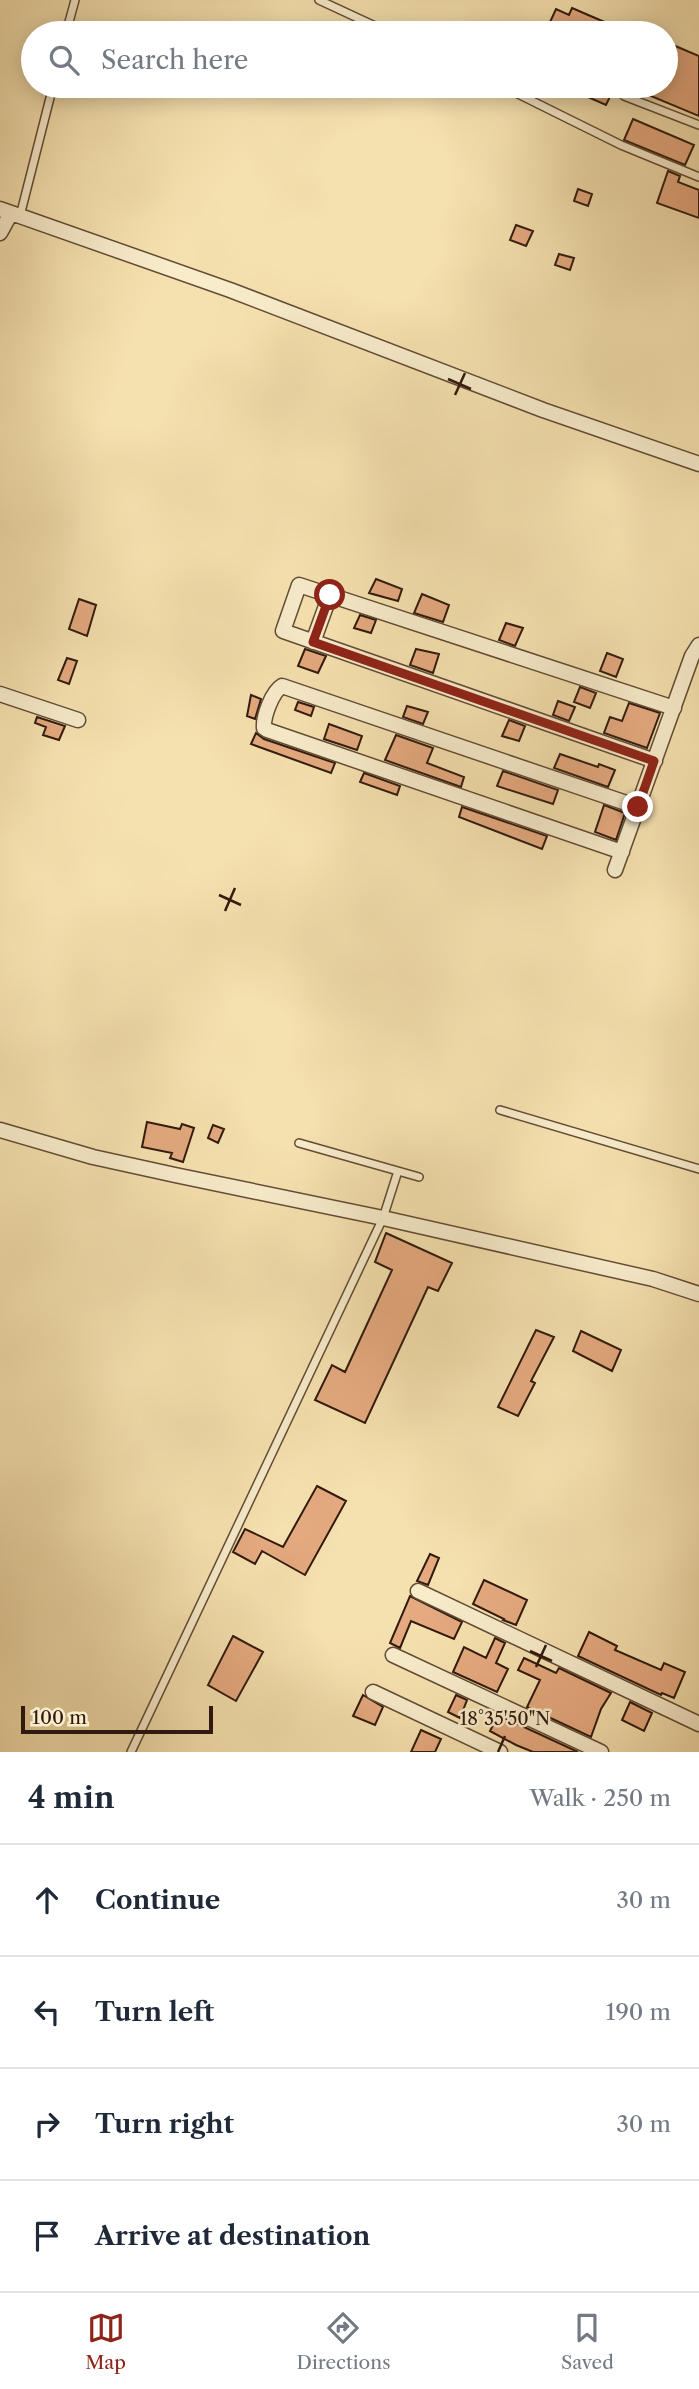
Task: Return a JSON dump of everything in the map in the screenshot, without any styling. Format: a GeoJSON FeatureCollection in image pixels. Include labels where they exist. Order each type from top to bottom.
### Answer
{"type":"FeatureCollection","features":[{"type":"Feature","properties":{"kind":"street"},"geometry":{"type":"LineString","coordinates":[[0,233],[10,213],[242,294],[543,410],[699,464]]}},
{"type":"Feature","properties":{"kind":"street"},"geometry":{"type":"LineString","coordinates":[[654,761],[283,631],[299,585],[674,708]]}},
{"type":"Feature","properties":{"kind":"street"},"geometry":{"type":"LineString","coordinates":[[313,642],[330,595]]}},
{"type":"Feature","properties":{"kind":"street"},"geometry":{"type":"LineString","coordinates":[[615,870],[692,656],[699,645]]}},
{"type":"Feature","properties":{"kind":"street"},"geometry":{"type":"LineString","coordinates":[[622,852],[267,730],[264,728],[264,722],[276,690],[282,686],[638,807]]}},
{"type":"Feature","properties":{"kind":"street"},"geometry":{"type":"LineString","coordinates":[[0,694],[78,720]]}},
{"type":"Feature","properties":{"kind":"street"},"geometry":{"type":"LineString","coordinates":[[0,1130],[105,1160],[383,1218],[653,1279],[699,1294]]}},
{"type":"Feature","properties":{"kind":"street"},"geometry":{"type":"LineString","coordinates":[[418,1591],[699,1724]]}},
{"type":"Feature","properties":{"kind":"street"},"geometry":{"type":"LineString","coordinates":[[393,1655],[601,1752]]}},
{"type":"Feature","properties":{"kind":"street"},"geometry":{"type":"LineString","coordinates":[[373,1692],[500,1752]]}},
{"type":"Feature","properties":{"kind":"lane"},"geometry":{"type":"LineString","coordinates":[[69,21],[75,0]]}},
{"type":"Feature","properties":{"kind":"lane"},"geometry":{"type":"LineString","coordinates":[[319,0],[364,21]]}},
{"type":"Feature","properties":{"kind":"lane"},"geometry":{"type":"LineString","coordinates":[[10,213],[49,98]]}},
{"type":"Feature","properties":{"kind":"lane"},"geometry":{"type":"LineString","coordinates":[[526,98],[621,145],[699,177]]}},
{"type":"Feature","properties":{"kind":"lane"},"geometry":{"type":"LineString","coordinates":[[629,98],[699,125]]}},
{"type":"Feature","properties":{"kind":"lane"},"geometry":{"type":"LineString","coordinates":[[500,1110],[699,1169]]}},
{"type":"Feature","properties":{"kind":"lane"},"geometry":{"type":"LineString","coordinates":[[299,1143],[419,1177]]}},
{"type":"Feature","properties":{"kind":"lane"},"geometry":{"type":"LineString","coordinates":[[131,1752],[383,1218],[398,1171]]}},
{"type":"Feature","properties":{"kind":"building"},"geometry":{"type":"Polygon","coordinates":[[[572,8],[602,21],[550,21],[556,9],[569,15],[572,8]]]}},
{"type":"Feature","properties":{"kind":"building"},"geometry":{"type":"Polygon","coordinates":[[[678,47],[699,56],[699,116],[656,98],[678,98],[678,47]]]}},
{"type":"Feature","properties":{"kind":"building"},"geometry":{"type":"Polygon","coordinates":[[[590,98],[609,98],[606,105],[590,98]]]}},
{"type":"Feature","properties":{"kind":"building"},"geometry":{"type":"Polygon","coordinates":[[[633,119],[694,145],[685,165],[624,140],[633,119]]]}},
{"type":"Feature","properties":{"kind":"building"},"geometry":{"type":"Polygon","coordinates":[[[668,171],[680,176],[678,182],[699,190],[699,218],[657,203],[668,171]]]}},
{"type":"Feature","properties":{"kind":"building"},"geometry":{"type":"Polygon","coordinates":[[[578,189],[592,194],[588,206],[574,201],[578,189]]]}},
{"type":"Feature","properties":{"kind":"building"},"geometry":{"type":"Polygon","coordinates":[[[516,225],[533,231],[526,246],[510,240],[516,225]]]}},
{"type":"Feature","properties":{"kind":"building"},"geometry":{"type":"Polygon","coordinates":[[[559,254],[574,258],[570,270],[555,265],[559,254]]]}},
{"type":"Feature","properties":{"kind":"building"},"geometry":{"type":"Polygon","coordinates":[[[376,579],[402,589],[398,601],[369,593],[376,579]]]}},
{"type":"Feature","properties":{"kind":"building"},"geometry":{"type":"Polygon","coordinates":[[[422,594],[449,605],[443,622],[414,613],[422,594]]]}},
{"type":"Feature","properties":{"kind":"building"},"geometry":{"type":"Polygon","coordinates":[[[79,599],[96,605],[87,636],[69,629],[79,599]]]}},
{"type":"Feature","properties":{"kind":"building"},"geometry":{"type":"Polygon","coordinates":[[[360,615],[376,620],[371,633],[354,628],[360,615]]]}},
{"type":"Feature","properties":{"kind":"building"},"geometry":{"type":"Polygon","coordinates":[[[506,623],[523,628],[515,646],[499,640],[506,623]]]}},
{"type":"Feature","properties":{"kind":"building"},"geometry":{"type":"Polygon","coordinates":[[[305,649],[326,656],[318,673],[298,666],[305,649]]]}},
{"type":"Feature","properties":{"kind":"building"},"geometry":{"type":"Polygon","coordinates":[[[416,649],[439,654],[433,673],[410,665],[416,649]]]}},
{"type":"Feature","properties":{"kind":"building"},"geometry":{"type":"Polygon","coordinates":[[[607,653],[623,659],[616,677],[600,671],[607,653]]]}},
{"type":"Feature","properties":{"kind":"building"},"geometry":{"type":"Polygon","coordinates":[[[67,658],[77,661],[69,684],[58,680],[67,658]]]}},
{"type":"Feature","properties":{"kind":"building"},"geometry":{"type":"Polygon","coordinates":[[[580,687],[596,693],[590,708],[574,702],[580,687]]]}},
{"type":"Feature","properties":{"kind":"building"},"geometry":{"type":"Polygon","coordinates":[[[251,695],[261,699],[255,719],[247,716],[251,695]]]}},
{"type":"Feature","properties":{"kind":"building"},"geometry":{"type":"Polygon","coordinates":[[[558,701],[575,707],[569,721],[553,715],[558,701]]]}},
{"type":"Feature","properties":{"kind":"building"},"geometry":{"type":"Polygon","coordinates":[[[298,702],[314,707],[311,716],[295,710],[298,702]]]}},
{"type":"Feature","properties":{"kind":"building"},"geometry":{"type":"Polygon","coordinates":[[[629,703],[660,713],[647,748],[604,733],[610,717],[622,721],[629,703]]]}},
{"type":"Feature","properties":{"kind":"building"},"geometry":{"type":"Polygon","coordinates":[[[407,706],[428,712],[423,724],[403,717],[407,706]]]}},
{"type":"Feature","properties":{"kind":"building"},"geometry":{"type":"Polygon","coordinates":[[[37,717],[65,726],[59,740],[43,735],[46,727],[35,723],[37,717]]]}},
{"type":"Feature","properties":{"kind":"building"},"geometry":{"type":"Polygon","coordinates":[[[509,720],[525,726],[519,741],[502,736],[509,720]]]}},
{"type":"Feature","properties":{"kind":"building"},"geometry":{"type":"Polygon","coordinates":[[[329,724],[362,736],[357,750],[324,739],[329,724]]]}},
{"type":"Feature","properties":{"kind":"building"},"geometry":{"type":"Polygon","coordinates":[[[256,733],[264,739],[335,763],[331,773],[251,744],[256,733]]]}},
{"type":"Feature","properties":{"kind":"building"},"geometry":{"type":"Polygon","coordinates":[[[396,735],[433,748],[427,763],[464,777],[461,787],[385,760],[396,735]]]}},
{"type":"Feature","properties":{"kind":"building"},"geometry":{"type":"Polygon","coordinates":[[[560,754],[615,770],[608,787],[554,768],[560,754]]]}},
{"type":"Feature","properties":{"kind":"building"},"geometry":{"type":"Polygon","coordinates":[[[503,771],[558,790],[553,804],[497,786],[503,771]]]}},
{"type":"Feature","properties":{"kind":"building"},"geometry":{"type":"Polygon","coordinates":[[[364,773],[400,786],[397,795],[360,782],[364,773]]]}},
{"type":"Feature","properties":{"kind":"building"},"geometry":{"type":"Polygon","coordinates":[[[604,805],[625,813],[616,840],[595,832],[604,805]]]}},
{"type":"Feature","properties":{"kind":"building"},"geometry":{"type":"Polygon","coordinates":[[[462,807],[547,836],[542,849],[459,817],[462,807]]]}},
{"type":"Feature","properties":{"kind":"building"},"geometry":{"type":"Polygon","coordinates":[[[147,1122],[180,1129],[182,1124],[194,1128],[183,1162],[170,1158],[172,1153],[142,1147],[147,1122]]]}},
{"type":"Feature","properties":{"kind":"building"},"geometry":{"type":"Polygon","coordinates":[[[213,1125],[224,1129],[218,1143],[208,1138],[213,1125]]]}},
{"type":"Feature","properties":{"kind":"building"},"geometry":{"type":"Polygon","coordinates":[[[386,1233],[452,1263],[438,1291],[428,1287],[365,1423],[315,1400],[332,1365],[345,1372],[392,1270],[375,1262],[386,1233]]]}},
{"type":"Feature","properties":{"kind":"building"},"geometry":{"type":"Polygon","coordinates":[[[536,1330],[554,1337],[531,1381],[535,1383],[518,1416],[498,1407],[536,1330]]]}},
{"type":"Feature","properties":{"kind":"building"},"geometry":{"type":"Polygon","coordinates":[[[581,1331],[621,1350],[612,1371],[573,1351],[581,1331]]]}},
{"type":"Feature","properties":{"kind":"building"},"geometry":{"type":"Polygon","coordinates":[[[317,1486],[346,1501],[305,1575],[262,1551],[255,1564],[233,1552],[245,1529],[283,1547],[317,1486]]]}},
{"type":"Feature","properties":{"kind":"building"},"geometry":{"type":"Polygon","coordinates":[[[430,1554],[439,1558],[428,1585],[417,1581],[430,1554]]]}},
{"type":"Feature","properties":{"kind":"building"},"geometry":{"type":"Polygon","coordinates":[[[484,1580],[527,1600],[516,1625],[473,1604],[484,1580]]]}},
{"type":"Feature","properties":{"kind":"building"},"geometry":{"type":"Polygon","coordinates":[[[410,1596],[462,1622],[454,1639],[411,1621],[400,1648],[390,1643],[410,1596]]]}},
{"type":"Feature","properties":{"kind":"building"},"geometry":{"type":"Polygon","coordinates":[[[589,1632],[617,1646],[615,1650],[661,1670],[664,1663],[685,1672],[674,1698],[662,1693],[661,1695],[578,1656],[589,1632]]]}},
{"type":"Feature","properties":{"kind":"building"},"geometry":{"type":"Polygon","coordinates":[[[233,1636],[263,1652],[236,1701],[208,1685],[233,1636]]]}},
{"type":"Feature","properties":{"kind":"building"},"geometry":{"type":"Polygon","coordinates":[[[495,1638],[505,1643],[496,1663],[508,1669],[497,1692],[453,1672],[464,1647],[486,1658],[495,1638]]]}},
{"type":"Feature","properties":{"kind":"building"},"geometry":{"type":"Polygon","coordinates":[[[524,1658],[556,1673],[559,1668],[611,1693],[601,1709],[591,1737],[527,1707],[540,1680],[518,1670],[524,1658]]]}},
{"type":"Feature","properties":{"kind":"building"},"geometry":{"type":"Polygon","coordinates":[[[363,1695],[383,1707],[375,1725],[353,1716],[363,1695]]]}},
{"type":"Feature","properties":{"kind":"building"},"geometry":{"type":"Polygon","coordinates":[[[456,1695],[467,1700],[460,1718],[448,1712],[456,1695]]]}},
{"type":"Feature","properties":{"kind":"building"},"geometry":{"type":"Polygon","coordinates":[[[630,1702],[652,1713],[644,1731],[622,1720],[630,1702]]]}},
{"type":"Feature","properties":{"kind":"building"},"geometry":{"type":"Polygon","coordinates":[[[498,1715],[578,1752],[533,1752],[516,1745],[490,1731],[498,1715]]]}},
{"type":"Feature","properties":{"kind":"building"},"geometry":{"type":"Polygon","coordinates":[[[421,1730],[441,1739],[435,1752],[411,1752],[421,1730]]]}},
{"type":"Feature","properties":{"kind":"route"},"geometry":{"type":"LineString","coordinates":[[330,595],[313,642],[654,761],[638,807]]}}]}
